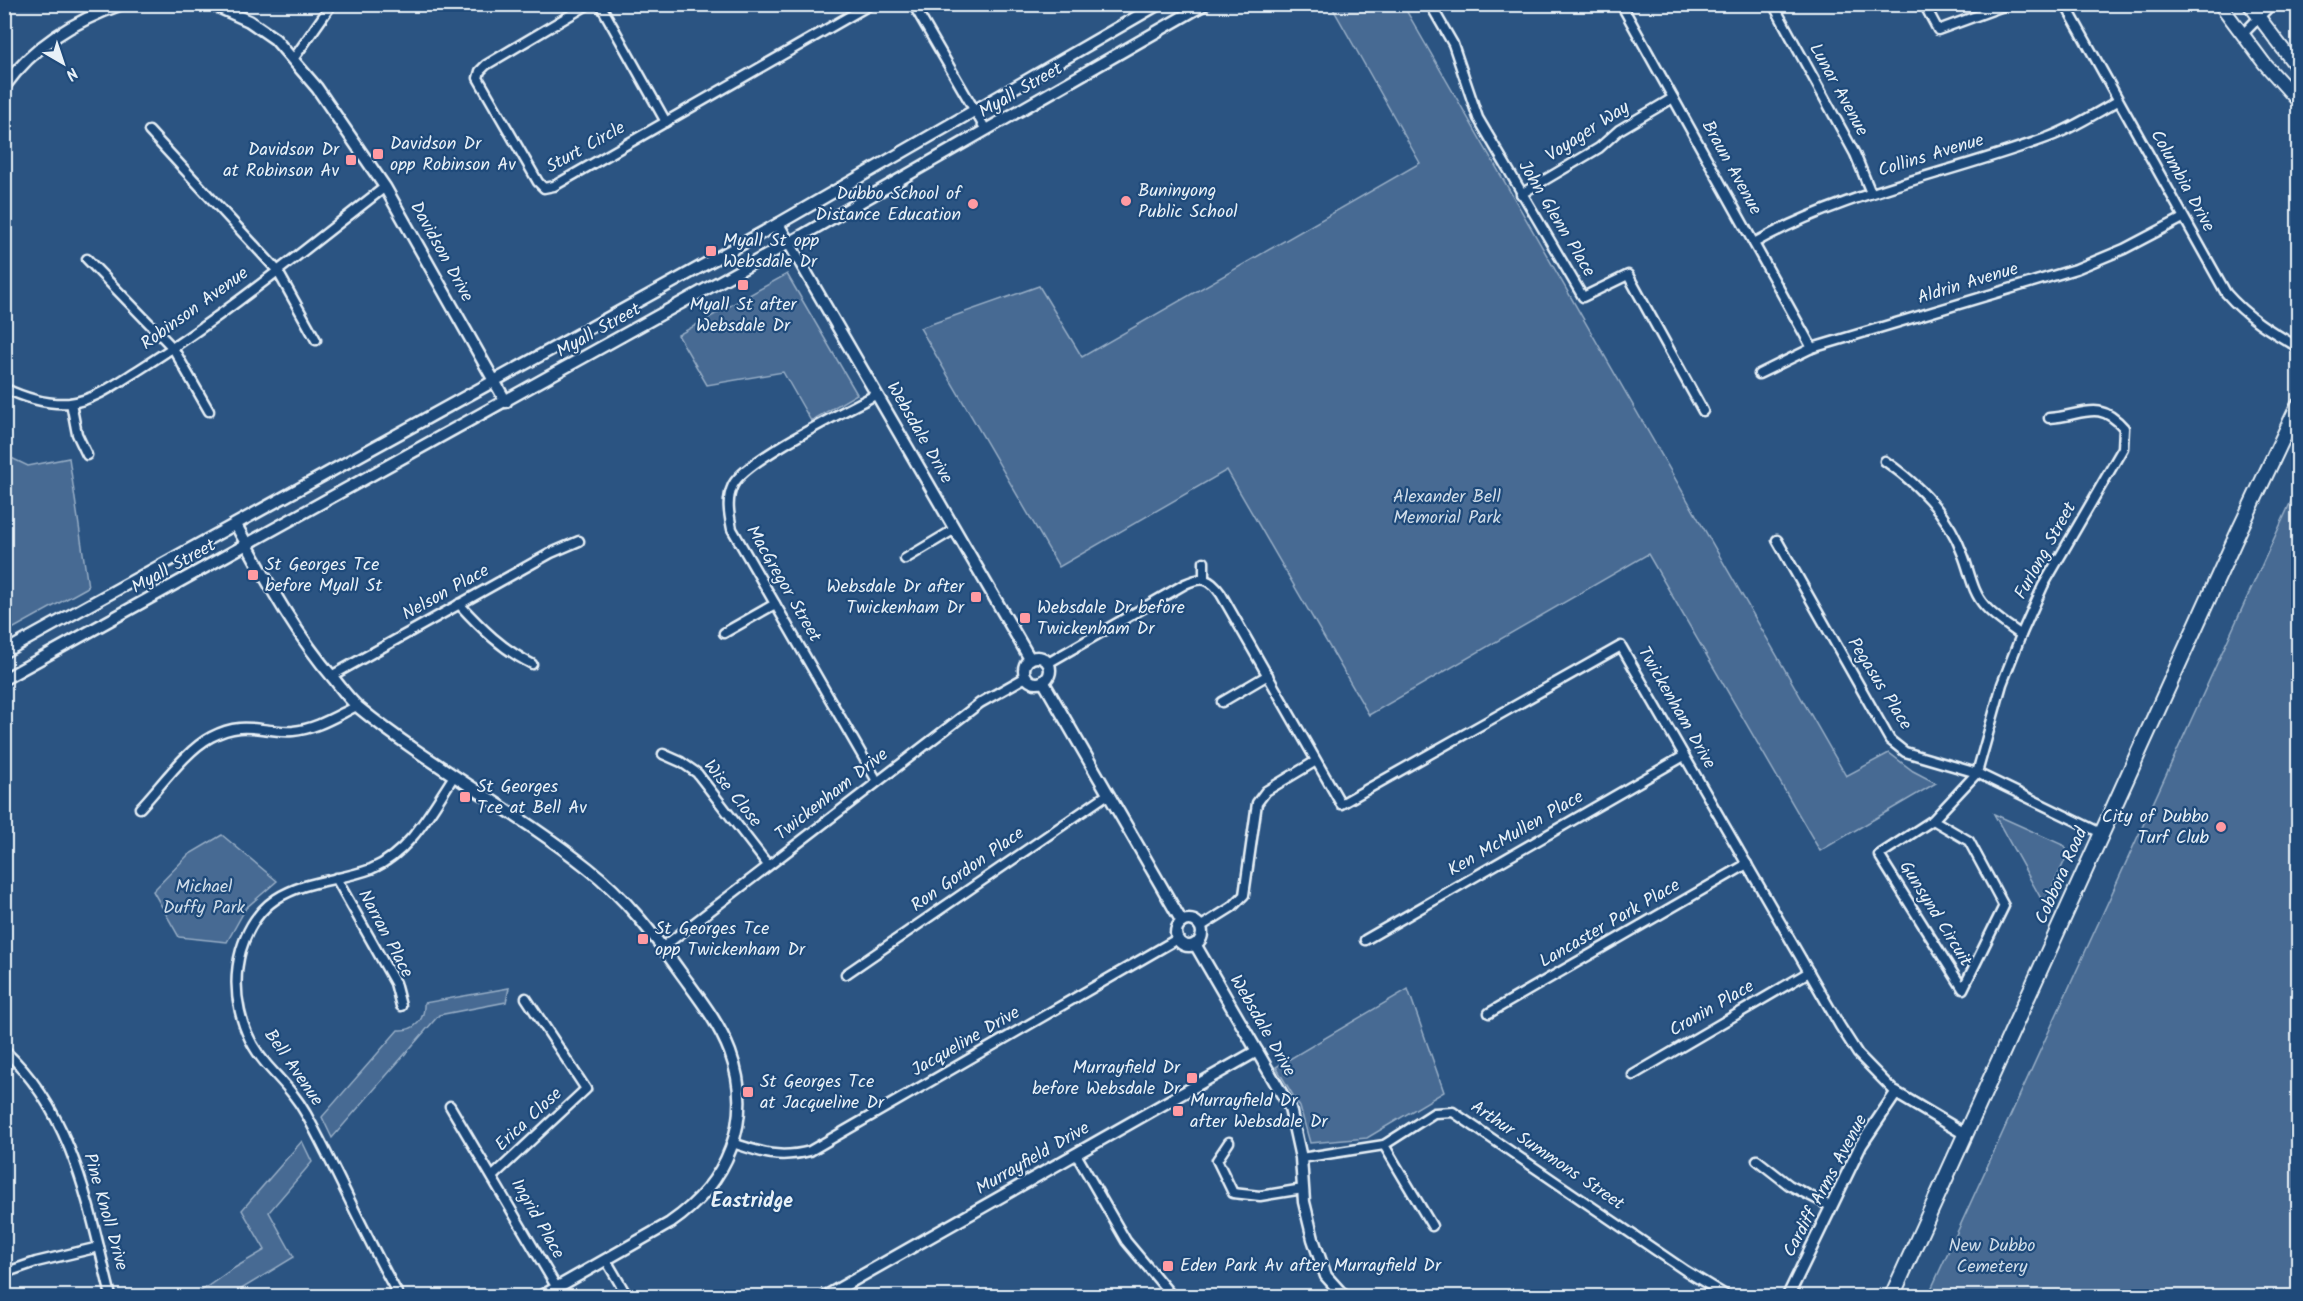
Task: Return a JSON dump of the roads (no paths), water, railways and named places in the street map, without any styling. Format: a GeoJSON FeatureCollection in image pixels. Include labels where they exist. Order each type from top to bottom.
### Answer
{"type":"FeatureCollection","features":[{"type":"Feature","properties":{"kind":"main road"},"geometry":{"type":"LineString","coordinates":[[2220,4],[2242,35],[2298,101]]}},
{"type":"Feature","properties":{"kind":"main road"},"geometry":{"type":"LineString","coordinates":[[2249,4],[2298,69]]}},
{"type":"Feature","properties":{"kind":"main road","name":"Cobbora Road"},"geometry":{"type":"LineString","coordinates":[[1892,1296],[2101,833],[2298,406]]}},
{"type":"Feature","properties":{"kind":"street"},"geometry":{"type":"LineString","coordinates":[[4,87],[26,60],[53,37],[89,16],[122,4]]}},
{"type":"Feature","properties":{"kind":"street","name":"Davidson Drive"},"geometry":{"type":"LineString","coordinates":[[211,4],[249,21],[275,39],[294,58],[354,138],[386,187],[506,402]]}},
{"type":"Feature","properties":{"kind":"street"},"geometry":{"type":"LineString","coordinates":[[294,58],[332,4]]}},
{"type":"Feature","properties":{"kind":"street","name":"Sturt Circle"},"geometry":{"type":"LineString","coordinates":[[589,4],[486,65],[480,71],[478,78],[538,182],[544,188],[554,186],[871,4]]}},
{"type":"Feature","properties":{"kind":"street"},"geometry":{"type":"LineString","coordinates":[[600,4],[666,122]]}},
{"type":"Feature","properties":{"kind":"street"},"geometry":{"type":"LineString","coordinates":[[913,4],[986,130]]}},
{"type":"Feature","properties":{"kind":"street","name":"Myall Street"},"geometry":{"type":"LineString","coordinates":[[4,652],[778,224],[1159,4]]}},
{"type":"Feature","properties":{"kind":"street","name":"Myall Street"},"geometry":{"type":"LineString","coordinates":[[4,679],[789,243],[1205,4]]}},
{"type":"Feature","properties":{"kind":"street","name":"John Glenn Place"},"geometry":{"type":"LineString","coordinates":[[1430,4],[1453,44],[1479,118],[1521,194],[1583,297],[1628,274],[1703,411]]}},
{"type":"Feature","properties":{"kind":"street","name":"Braun Avenue"},"geometry":{"type":"LineString","coordinates":[[1621,4],[1812,348]]}},
{"type":"Feature","properties":{"kind":"street","name":"Lunar Avenue"},"geometry":{"type":"LineString","coordinates":[[1773,4],[1855,154],[1871,193]]}},
{"type":"Feature","properties":{"kind":"street"},"geometry":{"type":"LineString","coordinates":[[1924,4],[1938,30],[2008,4]]}},
{"type":"Feature","properties":{"kind":"street","name":"Columbia Drive"},"geometry":{"type":"LineString","coordinates":[[2065,4],[2226,293],[2242,312],[2263,327],[2298,346]]}},
{"type":"Feature","properties":{"kind":"street"},"geometry":{"type":"LineString","coordinates":[[2242,35],[2272,4]]}},
{"type":"Feature","properties":{"kind":"street","name":"Voyager Way"},"geometry":{"type":"LineString","coordinates":[[1521,194],[1599,148],[1619,130],[1673,98]]}},
{"type":"Feature","properties":{"kind":"street","name":"Collins Avenue"},"geometry":{"type":"LineString","coordinates":[[1754,243],[1793,221],[1871,193],[2049,136],[2118,101]]}},
{"type":"Feature","properties":{"kind":"street"},"geometry":{"type":"LineString","coordinates":[[149,131],[277,270],[316,340]]}},
{"type":"Feature","properties":{"kind":"street","name":"Robinson Avenue"},"geometry":{"type":"LineString","coordinates":[[4,388],[35,401],[71,403],[103,391],[172,348],[386,187]]}},
{"type":"Feature","properties":{"kind":"street","name":"Aldrin Avenue"},"geometry":{"type":"LineString","coordinates":[[1759,374],[1812,348],[2076,269],[2124,249],[2183,218]]}},
{"type":"Feature","properties":{"kind":"street","name":"Websdale Drive"},"geometry":{"type":"LineString","coordinates":[[778,224],[1030,659]]}},
{"type":"Feature","properties":{"kind":"street"},"geometry":{"type":"LineString","coordinates":[[87,259],[172,348],[209,411]]}},
{"type":"Feature","properties":{"kind":"street","name":"MacGregor Street"},"geometry":{"type":"LineString","coordinates":[[877,394],[758,461],[734,482],[729,497],[732,529],[877,781]]}},
{"type":"Feature","properties":{"kind":"street"},"geometry":{"type":"LineString","coordinates":[[71,403],[77,434],[87,455]]}},
{"type":"Feature","properties":{"kind":"street","name":"Furlong Street"},"geometry":{"type":"LineString","coordinates":[[1977,773],[2002,684],[2043,586],[2123,448],[2124,428],[2112,414],[2098,409],[2049,418]]}},
{"type":"Feature","properties":{"kind":"street"},"geometry":{"type":"LineString","coordinates":[[1885,461],[1925,494],[1946,522],[1963,553],[1972,586],[1985,606],[2021,635]]}},
{"type":"Feature","properties":{"kind":"street"},"geometry":{"type":"LineString","coordinates":[[236,525],[296,633],[357,705],[454,776],[590,869],[627,904],[663,947],[715,1021],[730,1052],[738,1084],[738,1118],[733,1143],[723,1169],[687,1212],[542,1296]]}},
{"type":"Feature","properties":{"kind":"street"},"geometry":{"type":"LineString","coordinates":[[904,559],[955,529]]}},
{"type":"Feature","properties":{"kind":"street","name":"Pegasus Place"},"geometry":{"type":"LineString","coordinates":[[1777,540],[1890,740],[1905,752],[1977,773],[2101,833]]}},
{"type":"Feature","properties":{"kind":"street","name":"Nelson Place"},"geometry":{"type":"LineString","coordinates":[[331,676],[551,553],[579,542]]}},
{"type":"Feature","properties":{"kind":"street"},"geometry":{"type":"LineString","coordinates":[[1048,663],[1185,584],[1203,578],[1204,562]]}},
{"type":"Feature","properties":{"kind":"street","name":"Twickenham Drive"},"geometry":{"type":"LineString","coordinates":[[1203,578],[1215,585],[1341,804],[1621,646],[1858,1054],[1896,1093],[1965,1134]]}},
{"type":"Feature","properties":{"kind":"street"},"geometry":{"type":"LineString","coordinates":[[459,604],[483,631],[516,657],[532,664]]}},
{"type":"Feature","properties":{"kind":"street"},"geometry":{"type":"LineString","coordinates":[[724,633],[775,604]]}},
{"type":"Feature","properties":{"kind":"street"},"geometry":{"type":"LineString","coordinates":[[1038,657],[1048,663],[1049,674],[1043,681],[1034,683],[1026,677],[1024,669],[1030,659],[1038,657]]}},
{"type":"Feature","properties":{"kind":"street"},"geometry":{"type":"LineString","coordinates":[[1222,702],[1268,675]]}},
{"type":"Feature","properties":{"kind":"street","name":"Twickenham Drive"},"geometry":{"type":"LineString","coordinates":[[663,947],[980,703],[1026,677]]}},
{"type":"Feature","properties":{"kind":"street"},"geometry":{"type":"LineString","coordinates":[[1043,681],[1182,922]]}},
{"type":"Feature","properties":{"kind":"street"},"geometry":{"type":"LineString","coordinates":[[140,808],[192,751],[212,736],[231,729],[250,727],[290,731],[305,729],[357,705]]}},
{"type":"Feature","properties":{"kind":"street","name":"Wise Close"},"geometry":{"type":"LineString","coordinates":[[663,754],[697,773],[768,865]]}},
{"type":"Feature","properties":{"kind":"street","name":"Ken McMullen Place"},"geometry":{"type":"LineString","coordinates":[[1365,940],[1684,756]]}},
{"type":"Feature","properties":{"kind":"street"},"geometry":{"type":"LineString","coordinates":[[1200,927],[1232,907],[1244,895],[1257,803],[1266,791],[1316,761]]}},
{"type":"Feature","properties":{"kind":"street","name":"Gunsynd Circuit"},"geometry":{"type":"LineString","coordinates":[[1932,820],[1969,841],[2004,906],[1963,989],[1879,855],[1932,820],[1977,773]]}},
{"type":"Feature","properties":{"kind":"street","name":"Bell Avenue"},"geometry":{"type":"LineString","coordinates":[[399,1296],[373,1251],[306,1114],[288,1086],[266,1065],[251,1041],[238,1010],[237,966],[245,937],[258,916],[275,900],[304,885],[371,869],[397,853],[416,833],[454,776]]}},
{"type":"Feature","properties":{"kind":"street","name":"Ron Gordon Place"},"geometry":{"type":"LineString","coordinates":[[846,974],[1108,794]]}},
{"type":"Feature","properties":{"kind":"street","name":"Lancaster Park Place"},"geometry":{"type":"LineString","coordinates":[[1489,1013],[1747,864]]}},
{"type":"Feature","properties":{"kind":"street","name":"Narran Place"},"geometry":{"type":"LineString","coordinates":[[336,878],[395,983],[401,1006]]}},
{"type":"Feature","properties":{"kind":"street"},"geometry":{"type":"LineString","coordinates":[[1194,921],[1200,927],[1202,934],[1195,944],[1183,944],[1177,939],[1177,928],[1182,922],[1194,921]]}},
{"type":"Feature","properties":{"kind":"street","name":"Jacqueline Drive"},"geometry":{"type":"LineString","coordinates":[[733,1143],[776,1156],[792,1156],[810,1151],[1177,939]]}},
{"type":"Feature","properties":{"kind":"street","name":"Websdale Drive"},"geometry":{"type":"LineString","coordinates":[[1195,944],[1290,1108],[1301,1158],[1303,1189],[1313,1239],[1326,1276],[1344,1296]]}},
{"type":"Feature","properties":{"kind":"street","name":"Cronin Place"},"geometry":{"type":"LineString","coordinates":[[1633,1075],[1809,972]]}},
{"type":"Feature","properties":{"kind":"street","name":"Erica Close"},"geometry":{"type":"LineString","coordinates":[[493,1176],[586,1089],[526,998]]}},
{"type":"Feature","properties":{"kind":"street","name":"Pine Knoll Drive"},"geometry":{"type":"LineString","coordinates":[[4,1050],[21,1066],[62,1127],[83,1183],[111,1296]]}},
{"type":"Feature","properties":{"kind":"street","name":"Murrayfield Drive"},"geometry":{"type":"LineString","coordinates":[[826,1296],[1257,1051]]}},
{"type":"Feature","properties":{"kind":"street","name":"Cardiff Arms Avenue"},"geometry":{"type":"LineString","coordinates":[[1788,1296],[1861,1145],[1896,1093]]}},
{"type":"Feature","properties":{"kind":"street","name":"Ingrid Place"},"geometry":{"type":"LineString","coordinates":[[450,1106],[557,1288]]}},
{"type":"Feature","properties":{"kind":"street","name":"Arthur Summons Street"},"geometry":{"type":"LineString","coordinates":[[1301,1158],[1384,1145],[1434,1113],[1453,1112],[1686,1271],[1728,1296]]}},
{"type":"Feature","properties":{"kind":"street"},"geometry":{"type":"LineString","coordinates":[[1229,1142],[1217,1160],[1233,1193],[1260,1196],[1303,1189]]}},
{"type":"Feature","properties":{"kind":"street"},"geometry":{"type":"LineString","coordinates":[[1384,1145],[1432,1226]]}},
{"type":"Feature","properties":{"kind":"street"},"geometry":{"type":"LineString","coordinates":[[1076,1154],[1126,1240],[1172,1296]]}},
{"type":"Feature","properties":{"kind":"street"},"geometry":{"type":"LineString","coordinates":[[1757,1160],[1789,1185],[1830,1206]]}},
{"type":"Feature","properties":{"kind":"street"},"geometry":{"type":"LineString","coordinates":[[4,1273],[36,1262],[99,1247]]}},
{"type":"Feature","properties":{"kind":"street"},"geometry":{"type":"LineString","coordinates":[[606,1260],[627,1296]]}},
{"type":"Feature","properties":{"kind":"place","name":"Davidson Dr opp Robinson Av"},"geometry":{"type":"Point","coordinates":[378,154]}},
{"type":"Feature","properties":{"kind":"place","name":"Davidson Dr at Robinson Av"},"geometry":{"type":"Point","coordinates":[351,160]}},
{"type":"Feature","properties":{"kind":"place","name":"Buninyong Public School"},"geometry":{"type":"Point","coordinates":[1126,201]}},
{"type":"Feature","properties":{"kind":"place","name":"Dubbo School of Distance Education"},"geometry":{"type":"Point","coordinates":[973,204]}},
{"type":"Feature","properties":{"kind":"place","name":"Myall St opp Websdale Dr"},"geometry":{"type":"Point","coordinates":[711,251]}},
{"type":"Feature","properties":{"kind":"place","name":"Myall St after Websdale Dr"},"geometry":{"type":"Point","coordinates":[743,285]}},
{"type":"Feature","properties":{"kind":"place","name":"St Georges Tce before Myall St"},"geometry":{"type":"Point","coordinates":[253,575]}},
{"type":"Feature","properties":{"kind":"place","name":"Websdale Dr after Twickenham Dr"},"geometry":{"type":"Point","coordinates":[976,597]}},
{"type":"Feature","properties":{"kind":"place","name":"Websdale Dr before Twickenham Dr"},"geometry":{"type":"Point","coordinates":[1025,618]}},
{"type":"Feature","properties":{"kind":"place","name":"St Georges Tce at Bell Av"},"geometry":{"type":"Point","coordinates":[465,797]}},
{"type":"Feature","properties":{"kind":"place","name":"City of Dubbo Turf Club"},"geometry":{"type":"Point","coordinates":[2221,827]}},
{"type":"Feature","properties":{"kind":"place","name":"St Georges Tce opp Twickenham Dr"},"geometry":{"type":"Point","coordinates":[643,939]}},
{"type":"Feature","properties":{"kind":"place","name":"Murrayfield Dr before Websdale Dr"},"geometry":{"type":"Point","coordinates":[1192,1078]}},
{"type":"Feature","properties":{"kind":"place","name":"St Georges Tce at Jacqueline Dr"},"geometry":{"type":"Point","coordinates":[748,1092]}},
{"type":"Feature","properties":{"kind":"place","name":"Murrayfield Dr after Websdale Dr"},"geometry":{"type":"Point","coordinates":[1178,1111]}},
{"type":"Feature","properties":{"kind":"place","name":"Eden Park Av after Murrayfield Dr"},"geometry":{"type":"Point","coordinates":[1168,1266]}},
{"type":"Feature","properties":{"kind":"district","name":"Eastridge"},"geometry":{"type":"Point","coordinates":[752,1202]}},
{"type":"Feature","properties":{"kind":"park label","name":"Alexander Bell Memorial Park"},"geometry":{"type":"Point","coordinates":[1447,507]}},
{"type":"Feature","properties":{"kind":"park label","name":"Michael Duffy Park"},"geometry":{"type":"Point","coordinates":[204,897]}},
{"type":"Feature","properties":{"kind":"park label","name":"New Dubbo Cemetery"},"geometry":{"type":"Point","coordinates":[1992,1256]}}]}
